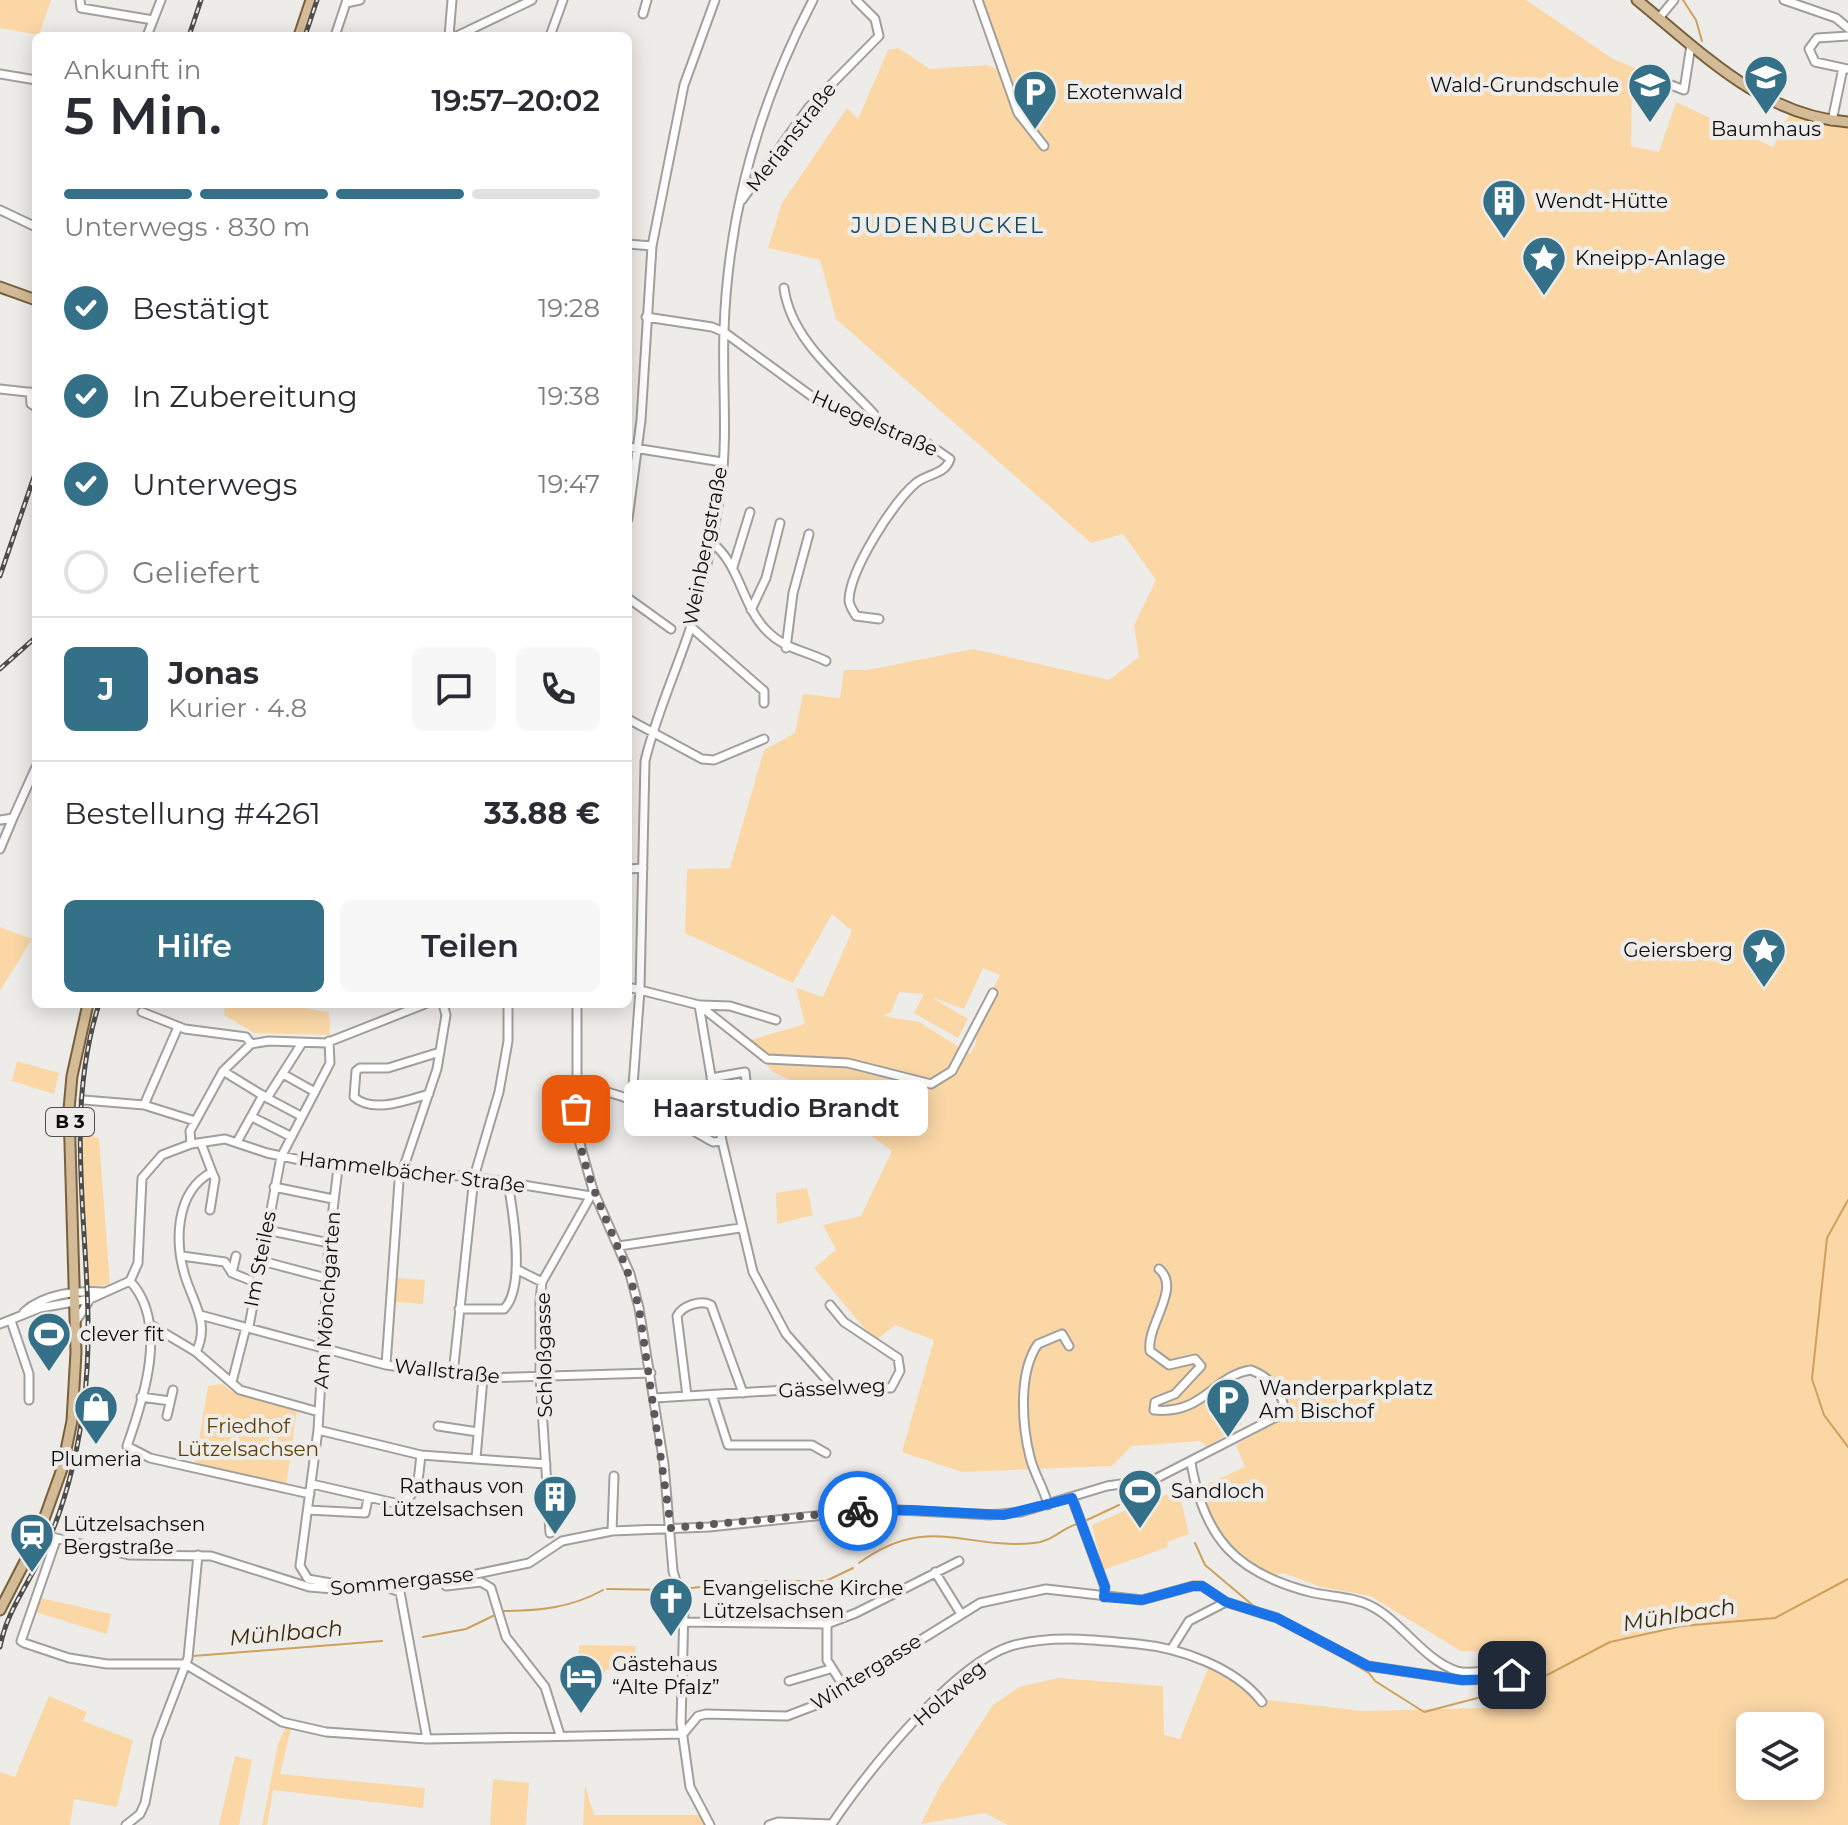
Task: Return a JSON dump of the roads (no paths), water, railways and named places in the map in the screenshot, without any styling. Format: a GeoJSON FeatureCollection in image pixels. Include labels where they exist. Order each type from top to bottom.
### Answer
{"type":"FeatureCollection","features":[{"type":"Feature","properties":{"kind":"main road"},"geometry":{"type":"LineString","coordinates":[[300,32],[311,0]]}},
{"type":"Feature","properties":{"kind":"main road"},"geometry":{"type":"LineString","coordinates":[[1637,0],[1749,89],[1777,104],[1816,117],[1848,122]]}},
{"type":"Feature","properties":{"kind":"main road"},"geometry":{"type":"LineString","coordinates":[[0,287],[32,299]]}},
{"type":"Feature","properties":{"kind":"main road","name":"B 3"},"geometry":{"type":"LineString","coordinates":[[0,1610],[5,1590],[41,1536],[62,1469],[72,1421],[75,1323],[69,1109],[78,1041],[87,1008]]}},
{"type":"Feature","properties":{"kind":"street"},"geometry":{"type":"LineString","coordinates":[[80,0],[81,8],[153,20]]}},
{"type":"Feature","properties":{"kind":"street"},"geometry":{"type":"LineString","coordinates":[[148,32],[161,0]]}},
{"type":"Feature","properties":{"kind":"street"},"geometry":{"type":"LineString","coordinates":[[336,32],[347,1],[360,0]]}},
{"type":"Feature","properties":{"kind":"street"},"geometry":{"type":"LineString","coordinates":[[449,32],[452,0]]}},
{"type":"Feature","properties":{"kind":"street"},"geometry":{"type":"LineString","coordinates":[[465,32],[532,0]]}},
{"type":"Feature","properties":{"kind":"street"},"geometry":{"type":"LineString","coordinates":[[551,32],[563,0]]}},
{"type":"Feature","properties":{"kind":"street"},"geometry":{"type":"LineString","coordinates":[[643,14],[647,0]]}},
{"type":"Feature","properties":{"kind":"street"},"geometry":{"type":"LineString","coordinates":[[632,491],[638,449],[652,246],[684,85],[715,0]]}},
{"type":"Feature","properties":{"kind":"street","name":"Weinbergstraße"},"geometry":{"type":"LineString","coordinates":[[632,1100],[640,989],[645,761],[652,729],[691,627],[710,541],[722,462],[724,332],[739,205],[756,130],[794,35],[813,0]]}},
{"type":"Feature","properties":{"kind":"street","name":"Merianstraße"},"geometry":{"type":"LineString","coordinates":[[739,205],[809,107],[879,36],[875,19],[856,0]]}},
{"type":"Feature","properties":{"kind":"street"},"geometry":{"type":"LineString","coordinates":[[978,0],[1018,113],[1044,146]]}},
{"type":"Feature","properties":{"kind":"street"},"geometry":{"type":"LineString","coordinates":[[1659,18],[1674,0]]}},
{"type":"Feature","properties":{"kind":"street"},"geometry":{"type":"LineString","coordinates":[[1784,0],[1836,18],[1848,28]]}},
{"type":"Feature","properties":{"kind":"street"},"geometry":{"type":"LineString","coordinates":[[1832,121],[1846,68],[1819,64],[1809,53],[1817,38],[1848,36]]}},
{"type":"Feature","properties":{"kind":"street"},"geometry":{"type":"LineString","coordinates":[[1658,80],[1684,90],[1691,45]]}},
{"type":"Feature","properties":{"kind":"street"},"geometry":{"type":"LineString","coordinates":[[0,74],[32,79]]}},
{"type":"Feature","properties":{"kind":"street"},"geometry":{"type":"LineString","coordinates":[[0,210],[32,225]]}},
{"type":"Feature","properties":{"kind":"street"},"geometry":{"type":"LineString","coordinates":[[632,244],[652,246]]}},
{"type":"Feature","properties":{"kind":"street"},"geometry":{"type":"LineString","coordinates":[[784,288],[787,309],[798,332],[874,414],[878,427]]}},
{"type":"Feature","properties":{"kind":"street","name":"Huegelstraße"},"geometry":{"type":"LineString","coordinates":[[646,317],[712,327],[724,332],[802,390],[878,427],[927,443],[950,459],[940,472],[914,485],[886,519],[855,579],[849,604],[856,616],[879,619]]}},
{"type":"Feature","properties":{"kind":"street"},"geometry":{"type":"LineString","coordinates":[[0,389],[32,392]]}},
{"type":"Feature","properties":{"kind":"street"},"geometry":{"type":"LineString","coordinates":[[632,448],[722,462]]}},
{"type":"Feature","properties":{"kind":"street"},"geometry":{"type":"LineString","coordinates":[[733,567],[750,512]]}},
{"type":"Feature","properties":{"kind":"street"},"geometry":{"type":"LineString","coordinates":[[751,610],[766,578],[780,523]]}},
{"type":"Feature","properties":{"kind":"street"},"geometry":{"type":"LineString","coordinates":[[786,648],[793,593],[809,534]]}},
{"type":"Feature","properties":{"kind":"street"},"geometry":{"type":"LineString","coordinates":[[710,541],[733,567],[751,610],[786,648],[826,661]]}},
{"type":"Feature","properties":{"kind":"street"},"geometry":{"type":"LineString","coordinates":[[632,601],[671,629]]}},
{"type":"Feature","properties":{"kind":"street"},"geometry":{"type":"LineString","coordinates":[[691,627],[764,691],[764,703]]}},
{"type":"Feature","properties":{"kind":"street"},"geometry":{"type":"LineString","coordinates":[[632,721],[652,729],[697,758],[708,760],[764,739]]}},
{"type":"Feature","properties":{"kind":"street"},"geometry":{"type":"LineString","coordinates":[[0,849],[32,776]]}},
{"type":"Feature","properties":{"kind":"street"},"geometry":{"type":"LineString","coordinates":[[0,820],[13,818]]}},
{"type":"Feature","properties":{"kind":"street"},"geometry":{"type":"LineString","coordinates":[[632,869],[643,868]]}},
{"type":"Feature","properties":{"kind":"street"},"geometry":{"type":"LineString","coordinates":[[632,988],[699,1005],[730,1006],[776,1020]]}},
{"type":"Feature","properties":{"kind":"street"},"geometry":{"type":"LineString","coordinates":[[699,1005],[767,1059],[848,1063],[931,1084],[952,1071],[993,993]]}},
{"type":"Feature","properties":{"kind":"street"},"geometry":{"type":"LineString","coordinates":[[699,1005],[740,1228],[759,1289],[778,1323],[833,1387]]}},
{"type":"Feature","properties":{"kind":"street"},"geometry":{"type":"LineString","coordinates":[[191,1144],[190,1131],[223,1071],[251,1044],[329,1041],[415,1008]]}},
{"type":"Feature","properties":{"kind":"street"},"geometry":{"type":"LineString","coordinates":[[386,1365],[401,1174],[440,1052],[446,1015],[444,1008]]}},
{"type":"Feature","properties":{"kind":"street"},"geometry":{"type":"LineString","coordinates":[[453,1374],[474,1177],[499,1092],[508,1041],[508,1008]]}},
{"type":"Feature","properties":{"kind":"street"},"geometry":{"type":"LineString","coordinates":[[577,1008],[577,1133],[592,1193],[619,1246],[636,1296],[651,1373],[684,1622],[683,1734],[690,1787],[710,1825]]}},
{"type":"Feature","properties":{"kind":"street"},"geometry":{"type":"LineString","coordinates":[[142,1012],[178,1027],[246,1037],[251,1044]]}},
{"type":"Feature","properties":{"kind":"street"},"geometry":{"type":"LineString","coordinates":[[144,1105],[178,1027]]}},
{"type":"Feature","properties":{"kind":"street","name":"Im Steiles"},"geometry":{"type":"LineString","coordinates":[[232,1382],[249,1326],[281,1157],[332,1057],[329,1041]]}},
{"type":"Feature","properties":{"kind":"street"},"geometry":{"type":"LineString","coordinates":[[237,1142],[302,1043]]}},
{"type":"Feature","properties":{"kind":"street"},"geometry":{"type":"LineString","coordinates":[[429,1094],[390,1105],[359,1102],[354,1097],[356,1071],[360,1068],[388,1068],[440,1052]]}},
{"type":"Feature","properties":{"kind":"street"},"geometry":{"type":"LineString","coordinates":[[744,1061],[748,1099]]}},
{"type":"Feature","properties":{"kind":"street"},"geometry":{"type":"LineString","coordinates":[[223,1071],[301,1116]]}},
{"type":"Feature","properties":{"kind":"street"},"geometry":{"type":"LineString","coordinates":[[711,1078],[745,1072]]}},
{"type":"Feature","properties":{"kind":"street"},"geometry":{"type":"LineString","coordinates":[[283,1074],[315,1092]]}},
{"type":"Feature","properties":{"kind":"street"},"geometry":{"type":"LineString","coordinates":[[575,1086],[597,1088],[632,1100],[713,1142],[722,1141]]}},
{"type":"Feature","properties":{"kind":"street"},"geometry":{"type":"LineString","coordinates":[[84,1100],[144,1105],[195,1121]]}},
{"type":"Feature","properties":{"kind":"street"},"geometry":{"type":"LineString","coordinates":[[252,1117],[290,1136]]}},
{"type":"Feature","properties":{"kind":"street","name":"Hammelbächer Straße"},"geometry":{"type":"LineString","coordinates":[[130,1281],[138,1263],[142,1178],[162,1155],[191,1144],[225,1139],[281,1157],[338,1168],[474,1177],[592,1193]]}},
{"type":"Feature","properties":{"kind":"street"},"geometry":{"type":"LineString","coordinates":[[201,1143],[215,1179],[210,1210]]}},
{"type":"Feature","properties":{"kind":"street","name":"Am Mönchgarten"},"geometry":{"type":"LineString","coordinates":[[338,1168],[326,1278],[318,1430],[301,1571],[308,1579],[342,1585],[346,1590]]}},
{"type":"Feature","properties":{"kind":"street"},"geometry":{"type":"LineString","coordinates":[[196,1352],[203,1337],[200,1315],[186,1280],[181,1212],[184,1197],[195,1182],[212,1172]]}},
{"type":"Feature","properties":{"kind":"street"},"geometry":{"type":"LineString","coordinates":[[459,1309],[504,1309],[510,1302],[516,1269],[514,1214],[508,1183]]}},
{"type":"Feature","properties":{"kind":"street"},"geometry":{"type":"LineString","coordinates":[[274,1187],[333,1199]]}},
{"type":"Feature","properties":{"kind":"street","name":"Schloßgasse"},"geometry":{"type":"LineString","coordinates":[[551,1540],[540,1377],[542,1282],[592,1193]]}},
{"type":"Feature","properties":{"kind":"street"},"geometry":{"type":"LineString","coordinates":[[619,1246],[740,1228]]}},
{"type":"Feature","properties":{"kind":"street"},"geometry":{"type":"LineString","coordinates":[[267,1230],[329,1243]]}},
{"type":"Feature","properties":{"kind":"street"},"geometry":{"type":"LineString","coordinates":[[182,1256],[225,1262],[232,1273],[257,1283]]}},
{"type":"Feature","properties":{"kind":"street"},"geometry":{"type":"LineString","coordinates":[[232,1273],[236,1256]]}},
{"type":"Feature","properties":{"kind":"street"},"geometry":{"type":"LineString","coordinates":[[262,1261],[326,1278]]}},
{"type":"Feature","properties":{"kind":"street"},"geometry":{"type":"LineString","coordinates":[[516,1269],[542,1282]]}},
{"type":"Feature","properties":{"kind":"street","name":"Sommergasse"},"geometry":{"type":"LineString","coordinates":[[41,1536],[129,1555],[198,1555],[234,1562],[309,1587],[346,1590],[443,1581],[529,1563],[551,1540],[612,1531],[882,1509],[1004,1515],[1107,1486],[1151,1481],[1281,1418],[1285,1409],[1274,1385],[1251,1370],[1234,1374],[1203,1400],[1169,1410],[1154,1410],[1155,1402],[1175,1394],[1201,1366],[1195,1359],[1169,1365],[1150,1351],[1150,1336],[1168,1285],[1168,1279],[1159,1269]]}},
{"type":"Feature","properties":{"kind":"street"},"geometry":{"type":"LineString","coordinates":[[74,1297],[90,1299],[130,1281],[147,1308],[151,1325],[141,1397],[127,1446],[150,1458],[310,1494]]}},
{"type":"Feature","properties":{"kind":"street"},"geometry":{"type":"LineString","coordinates":[[0,1324],[21,1316],[36,1303],[105,1292]]}},
{"type":"Feature","properties":{"kind":"street"},"geometry":{"type":"LineString","coordinates":[[75,1323],[90,1299]]}},
{"type":"Feature","properties":{"kind":"street"},"geometry":{"type":"LineString","coordinates":[[687,1396],[677,1316],[680,1311],[701,1302],[711,1305],[743,1393]]}},
{"type":"Feature","properties":{"kind":"street","name":"Gässelweg"},"geometry":{"type":"LineString","coordinates":[[655,1398],[833,1387],[891,1388],[896,1384],[900,1371],[898,1358],[844,1322],[830,1305]]}},
{"type":"Feature","properties":{"kind":"street","name":"Wallstraße"},"geometry":{"type":"LineString","coordinates":[[200,1315],[386,1365],[483,1378],[651,1373]]}},
{"type":"Feature","properties":{"kind":"street"},"geometry":{"type":"LineString","coordinates":[[11,1321],[29,1374],[29,1400]]}},
{"type":"Feature","properties":{"kind":"street"},"geometry":{"type":"LineString","coordinates":[[151,1325],[196,1352],[240,1390],[319,1412]]}},
{"type":"Feature","properties":{"kind":"street"},"geometry":{"type":"LineString","coordinates":[[1048,1505],[1028,1447],[1025,1406],[1029,1362],[1038,1344],[1055,1335],[1062,1334],[1069,1346]]}},
{"type":"Feature","properties":{"kind":"street"},"geometry":{"type":"LineString","coordinates":[[476,1458],[483,1378]]}},
{"type":"Feature","properties":{"kind":"street"},"geometry":{"type":"LineString","coordinates":[[167,1416],[173,1390]]}},
{"type":"Feature","properties":{"kind":"street"},"geometry":{"type":"LineString","coordinates":[[712,1395],[728,1445],[812,1445],[826,1453]]}},
{"type":"Feature","properties":{"kind":"street"},"geometry":{"type":"LineString","coordinates":[[141,1397],[170,1401]]}},
{"type":"Feature","properties":{"kind":"street"},"geometry":{"type":"LineString","coordinates":[[438,1426],[478,1432]]}},
{"type":"Feature","properties":{"kind":"street"},"geometry":{"type":"LineString","coordinates":[[318,1430],[421,1455],[546,1464]]}},
{"type":"Feature","properties":{"kind":"street"},"geometry":{"type":"LineString","coordinates":[[312,1484],[399,1504],[411,1498],[417,1488],[421,1455]]}},
{"type":"Feature","properties":{"kind":"street","name":"Wintergasse"},"geometry":{"type":"LineString","coordinates":[[683,1734],[698,1716],[706,1714],[787,1716],[816,1705],[961,1614],[994,1598],[1042,1590],[1142,1600],[1193,1586],[1212,1590],[1226,1602],[1277,1618],[1368,1666],[1462,1680],[1510,1677],[1511,1672],[1458,1671],[1368,1604],[1267,1579],[1242,1564],[1211,1529],[1196,1495],[1191,1463]]}},
{"type":"Feature","properties":{"kind":"street"},"geometry":{"type":"LineString","coordinates":[[612,1531],[614,1476]]}},
{"type":"Feature","properties":{"kind":"street"},"geometry":{"type":"LineString","coordinates":[[1072,1498],[1105,1587],[1104,1597]]}},
{"type":"Feature","properties":{"kind":"street"},"geometry":{"type":"LineString","coordinates":[[308,1510],[365,1513],[368,1499]]}},
{"type":"Feature","properties":{"kind":"street"},"geometry":{"type":"LineString","coordinates":[[56,1540],[21,1641],[83,1661],[185,1664],[251,1706],[297,1727],[427,1739],[683,1734]]}},
{"type":"Feature","properties":{"kind":"street"},"geometry":{"type":"LineString","coordinates":[[126,1825],[140,1814],[145,1803],[157,1739],[185,1664],[198,1555]]}},
{"type":"Feature","properties":{"kind":"street"},"geometry":{"type":"LineString","coordinates":[[684,1622],[827,1624],[856,1613],[959,1561]]}},
{"type":"Feature","properties":{"kind":"street"},"geometry":{"type":"LineString","coordinates":[[935,1572],[961,1614]]}},
{"type":"Feature","properties":{"kind":"street"},"geometry":{"type":"LineString","coordinates":[[443,1581],[446,1586],[475,1581],[488,1585],[497,1614],[516,1653],[544,1686],[560,1735]]}},
{"type":"Feature","properties":{"kind":"street"},"geometry":{"type":"LineString","coordinates":[[382,1585],[400,1592],[404,1600],[407,1636],[427,1739]]}},
{"type":"Feature","properties":{"kind":"street"},"geometry":{"type":"LineString","coordinates":[[1172,1648],[1189,1621],[1226,1602]]}},
{"type":"Feature","properties":{"kind":"street"},"geometry":{"type":"LineString","coordinates":[[827,1624],[830,1669],[844,1687]]}},
{"type":"Feature","properties":{"kind":"street","name":"Holzweg"},"geometry":{"type":"LineString","coordinates":[[832,1825],[881,1758],[921,1716],[966,1674],[998,1651],[1043,1640],[1065,1639],[1172,1648],[1237,1680],[1262,1702]]}},
{"type":"Feature","properties":{"kind":"street"},"geometry":{"type":"LineString","coordinates":[[789,1681],[830,1669]]}},
{"type":"Feature","properties":{"kind":"street"},"geometry":{"type":"LineString","coordinates":[[769,1825],[778,1822],[842,1825]]}},
{"type":"Feature","properties":{"kind":"waterway"},"geometry":{"type":"LineString","coordinates":[[1683,0],[1696,20],[1702,41]]}},
{"type":"Feature","properties":{"kind":"waterway"},"geometry":{"type":"LineString","coordinates":[[1848,1200],[1827,1238],[1812,1379],[1824,1415],[1848,1447]]}},
{"type":"Feature","properties":{"kind":"waterway","name":"Mühlbach"},"geometry":{"type":"LineString","coordinates":[[1087,1520],[1119,1505]]}},
{"type":"Feature","properties":{"kind":"waterway","name":"Mühlbach"},"geometry":{"type":"LineString","coordinates":[[859,1563],[884,1548],[906,1540],[946,1537],[1010,1544],[1034,1543],[1047,1540],[1077,1524]]}},
{"type":"Feature","properties":{"kind":"waterway","name":"Mühlbach"},"geometry":{"type":"LineString","coordinates":[[1195,1543],[1205,1565],[1256,1608]]}},
{"type":"Feature","properties":{"kind":"waterway","name":"Mühlbach"},"geometry":{"type":"LineString","coordinates":[[680,1589],[765,1581],[826,1581],[853,1568]]}},
{"type":"Feature","properties":{"kind":"waterway","name":"Mühlbach"},"geometry":{"type":"LineString","coordinates":[[1324,1647],[1369,1673],[1375,1681],[1424,1712],[1512,1689],[1549,1674],[1610,1642],[1682,1626],[1775,1618],[1848,1579]]}},
{"type":"Feature","properties":{"kind":"waterway","name":"Mühlbach"},"geometry":{"type":"LineString","coordinates":[[607,1589],[674,1590]]}},
{"type":"Feature","properties":{"kind":"waterway","name":"Mühlbach"},"geometry":{"type":"LineString","coordinates":[[502,1611],[554,1607],[579,1601],[603,1590]]}},
{"type":"Feature","properties":{"kind":"waterway","name":"Mühlbach"},"geometry":{"type":"LineString","coordinates":[[423,1637],[466,1629],[495,1615]]}},
{"type":"Feature","properties":{"kind":"waterway","name":"Mühlbach"},"geometry":{"type":"LineString","coordinates":[[193,1656],[382,1641]]}},
{"type":"Feature","properties":{"kind":"railway"},"geometry":{"type":"LineString","coordinates":[[190,32],[201,0]]}},
{"type":"Feature","properties":{"kind":"railway"},"geometry":{"type":"LineString","coordinates":[[306,32],[317,0]]}},
{"type":"Feature","properties":{"kind":"railway"},"geometry":{"type":"LineString","coordinates":[[0,576],[32,483]]}},
{"type":"Feature","properties":{"kind":"railway"},"geometry":{"type":"LineString","coordinates":[[0,669],[32,641]]}},
{"type":"Feature","properties":{"kind":"railway"},"geometry":{"type":"LineString","coordinates":[[0,1647],[12,1610],[43,1553],[58,1517],[70,1479],[84,1402],[88,1302],[80,1152],[81,1103],[87,1053],[98,1008]]}},
{"type":"Feature","properties":{"kind":"place","name":"Baumhaus"},"geometry":{"type":"Point","coordinates":[1766,116]}},
{"type":"Feature","properties":{"kind":"place","name":"Wald-Grundschule"},"geometry":{"type":"Point","coordinates":[1650,124]}},
{"type":"Feature","properties":{"kind":"place","name":"Exotenwald"},"geometry":{"type":"Point","coordinates":[1035,131]}},
{"type":"Feature","properties":{"kind":"place","name":"Wendt-Hütte"},"geometry":{"type":"Point","coordinates":[1504,240]}},
{"type":"Feature","properties":{"kind":"place","name":"Kneipp-Anlage"},"geometry":{"type":"Point","coordinates":[1544,297]}},
{"type":"Feature","properties":{"kind":"place","name":"Geiersberg"},"geometry":{"type":"Point","coordinates":[1764,989]}},
{"type":"Feature","properties":{"kind":"place","name":"Haarstudio Brandt"},"geometry":{"type":"Point","coordinates":[576,1109]}},
{"type":"Feature","properties":{"kind":"place","name":"clever fit"},"geometry":{"type":"Point","coordinates":[49,1373]}},
{"type":"Feature","properties":{"kind":"place","name":"Wanderparkplatz Am Bischof"},"geometry":{"type":"Point","coordinates":[1228,1439]}},
{"type":"Feature","properties":{"kind":"place","name":"Plumeria"},"geometry":{"type":"Point","coordinates":[96,1446]}},
{"type":"Feature","properties":{"kind":"place","name":"Sandloch"},"geometry":{"type":"Point","coordinates":[1140,1530]}},
{"type":"Feature","properties":{"kind":"place","name":"Rathaus von Lützelsachsen"},"geometry":{"type":"Point","coordinates":[555,1536]}},
{"type":"Feature","properties":{"kind":"place","name":"Lützelsachsen Bergstraße"},"geometry":{"type":"Point","coordinates":[32,1574]}},
{"type":"Feature","properties":{"kind":"place","name":"Evangelische Kirche Lützelsachsen"},"geometry":{"type":"Point","coordinates":[671,1638]}},
{"type":"Feature","properties":{"kind":"place","name":"Gästehaus “Alte Pfalz”"},"geometry":{"type":"Point","coordinates":[581,1715]}},
{"type":"Feature","properties":{"kind":"district","name":"JUDENBUCKEL"},"geometry":{"type":"Point","coordinates":[948,225]}},
{"type":"Feature","properties":{"kind":"park label","name":"Friedhof Lützelsachsen"},"geometry":{"type":"Point","coordinates":[248,1438]}}]}
